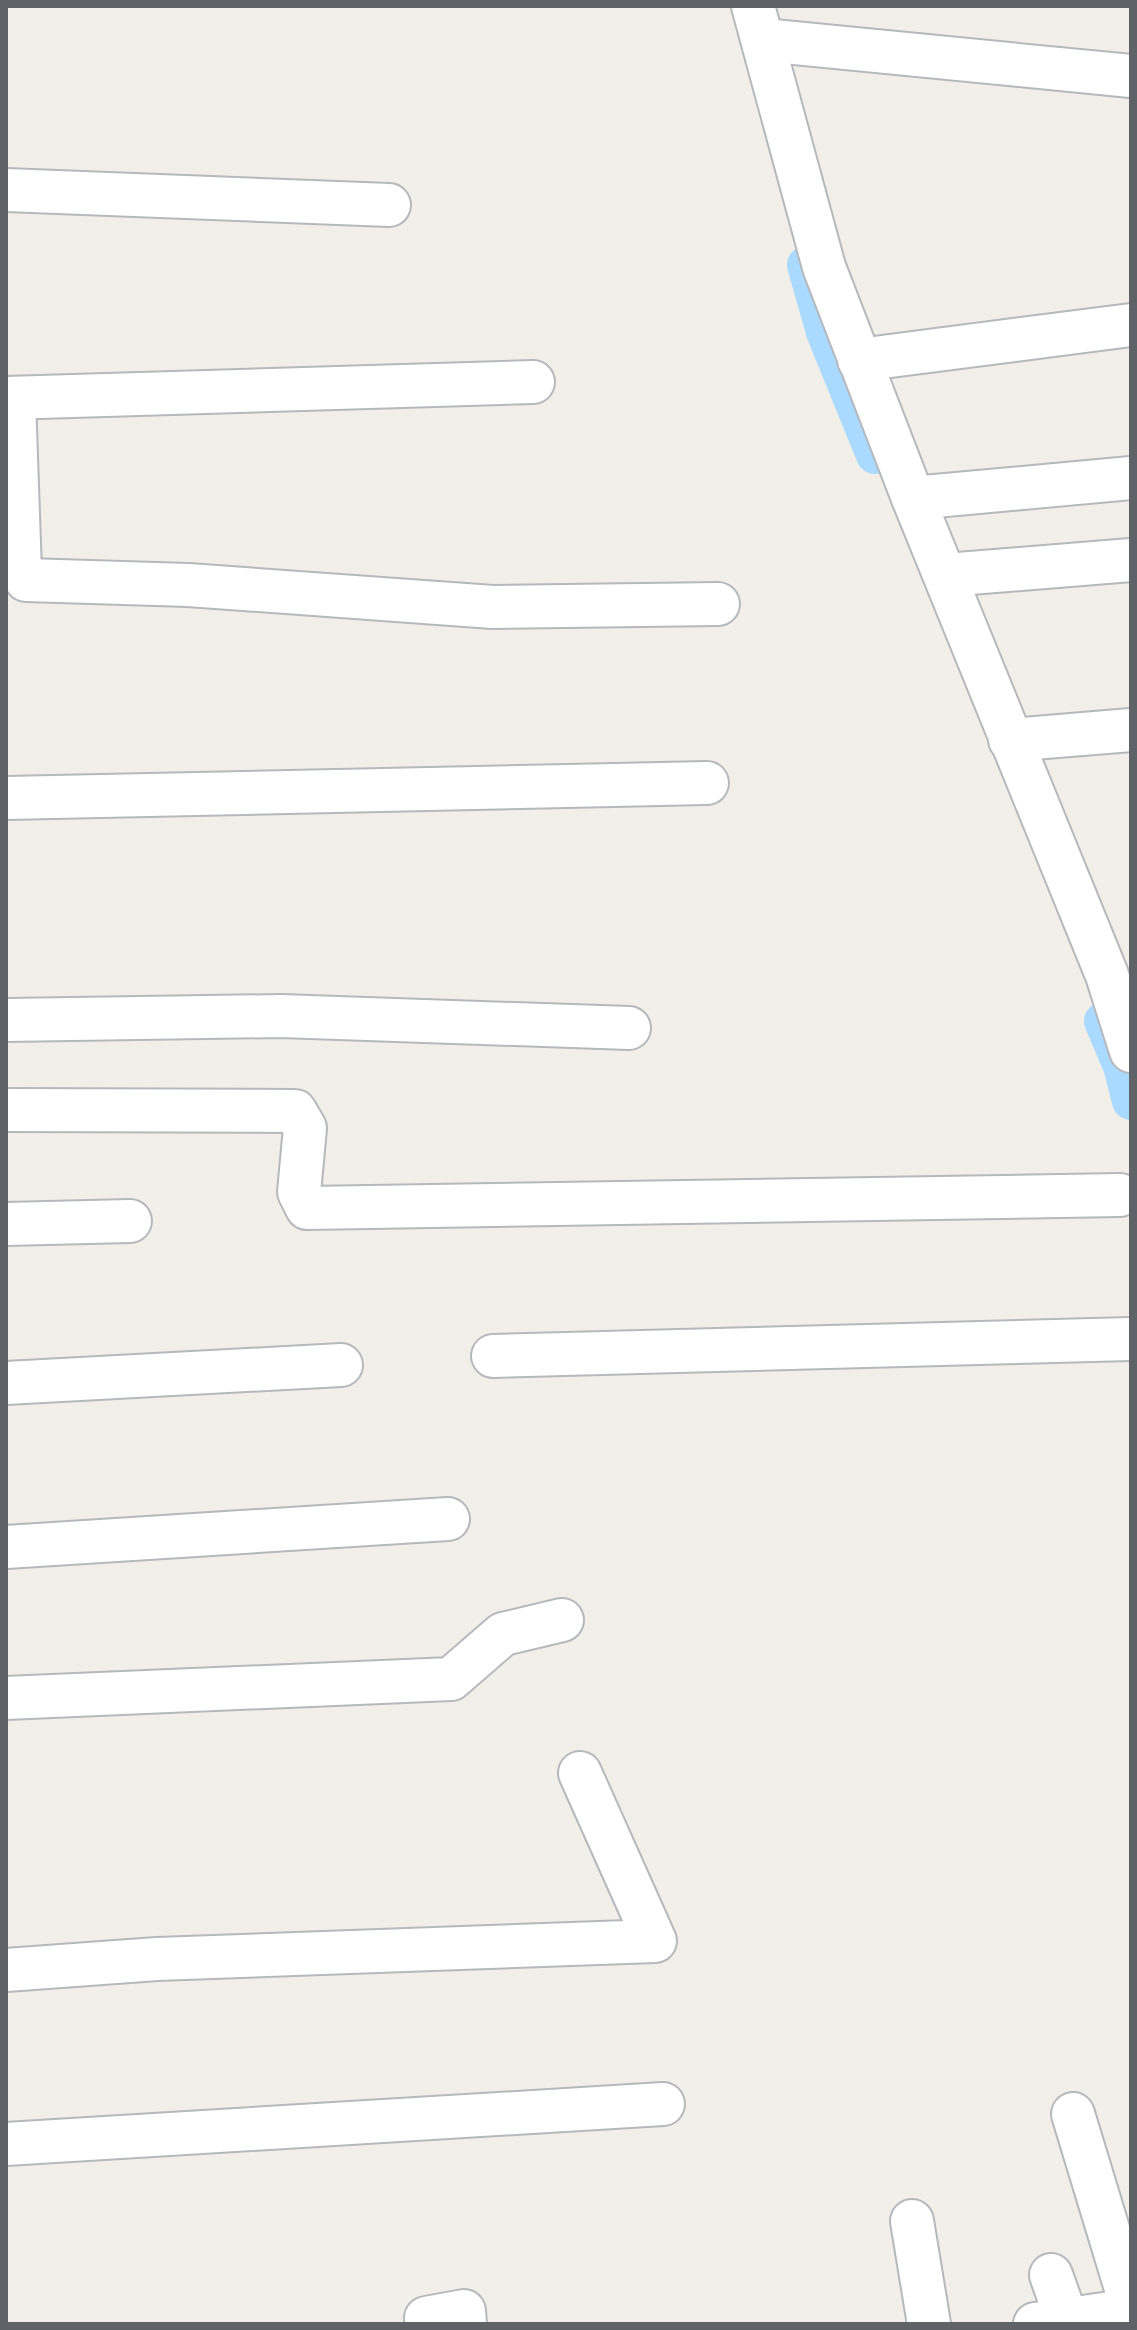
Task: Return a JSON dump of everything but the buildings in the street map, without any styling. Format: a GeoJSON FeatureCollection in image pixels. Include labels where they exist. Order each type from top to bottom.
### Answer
{"type":"FeatureCollection","features":[{"type":"Feature","properties":{"kind":"street"},"geometry":{"type":"LineString","coordinates":[[1131,76],[758,23],[824,267],[913,498],[1107,975],[1131,1051]]}},
{"type":"Feature","properties":{"kind":"street"},"geometry":{"type":"LineString","coordinates":[[6,190],[389,205]]}},
{"type":"Feature","properties":{"kind":"street"},"geometry":{"type":"LineString","coordinates":[[859,360],[1131,325]]}},
{"type":"Feature","properties":{"kind":"street"},"geometry":{"type":"LineString","coordinates":[[533,382],[10,398],[20,572],[26,580],[188,585],[493,607],[718,604]]}},
{"type":"Feature","properties":{"kind":"street"},"geometry":{"type":"LineString","coordinates":[[913,498],[1131,478]]}},
{"type":"Feature","properties":{"kind":"street"},"geometry":{"type":"LineString","coordinates":[[946,575],[1131,560]]}},
{"type":"Feature","properties":{"kind":"street"},"geometry":{"type":"LineString","coordinates":[[1010,740],[1131,730]]}},
{"type":"Feature","properties":{"kind":"street"},"geometry":{"type":"LineString","coordinates":[[6,798],[707,783]]}},
{"type":"Feature","properties":{"kind":"street"},"geometry":{"type":"LineString","coordinates":[[6,1020],[281,1016],[629,1028]]}},
{"type":"Feature","properties":{"kind":"street"},"geometry":{"type":"LineString","coordinates":[[6,1110],[295,1111],[305,1128],[299,1192],[307,1208],[1120,1195]]}},
{"type":"Feature","properties":{"kind":"street"},"geometry":{"type":"LineString","coordinates":[[6,1224],[130,1221]]}},
{"type":"Feature","properties":{"kind":"street"},"geometry":{"type":"LineString","coordinates":[[493,1356],[1131,1339]]}},
{"type":"Feature","properties":{"kind":"street"},"geometry":{"type":"LineString","coordinates":[[6,1383],[341,1365]]}},
{"type":"Feature","properties":{"kind":"street"},"geometry":{"type":"LineString","coordinates":[[6,1547],[448,1519]]}},
{"type":"Feature","properties":{"kind":"street"},"geometry":{"type":"LineString","coordinates":[[6,1698],[451,1679],[503,1634],[562,1620]]}},
{"type":"Feature","properties":{"kind":"street"},"geometry":{"type":"LineString","coordinates":[[6,1970],[157,1959],[655,1941],[580,1773]]}},
{"type":"Feature","properties":{"kind":"street"},"geometry":{"type":"LineString","coordinates":[[6,2144],[663,2104]]}},
{"type":"Feature","properties":{"kind":"street"},"geometry":{"type":"LineString","coordinates":[[1051,2275],[1051,2322],[1131,2308],[1073,2114]]}},
{"type":"Feature","properties":{"kind":"street"},"geometry":{"type":"LineString","coordinates":[[912,2221],[929,2324]]}},
{"type":"Feature","properties":{"kind":"waterway"},"geometry":{"type":"LineString","coordinates":[[806,265],[825,332],[875,455]]}},
{"type":"Feature","properties":{"kind":"waterway"},"geometry":{"type":"LineString","coordinates":[[1103,1021],[1122,1066],[1131,1101]]}}]}
